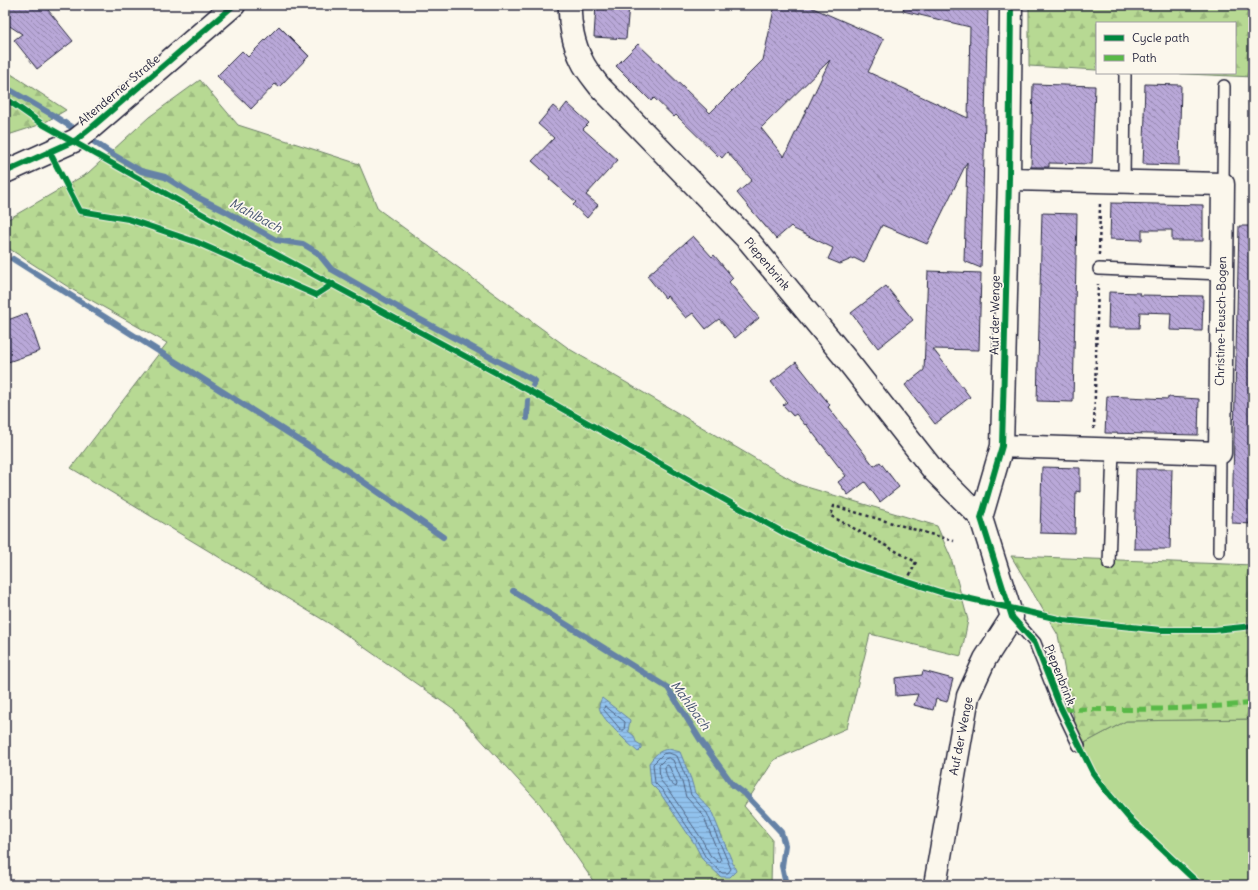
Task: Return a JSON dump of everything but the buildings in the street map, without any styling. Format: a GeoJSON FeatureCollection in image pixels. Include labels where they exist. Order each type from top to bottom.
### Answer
{"type":"FeatureCollection","features":[{"type":"Feature","properties":{"kind":"street","name":"Altenderner Straße"},"geometry":{"type":"LineString","coordinates":[[5,172],[76,140],[234,5]]}},
{"type":"Feature","properties":{"kind":"street","name":"Piepenbrink"},"geometry":{"type":"LineString","coordinates":[[570,5],[574,37],[582,61],[600,88],[748,241],[846,359],[934,471],[981,518]]}},
{"type":"Feature","properties":{"kind":"street","name":"Auf der Wenge"},"geometry":{"type":"LineString","coordinates":[[981,518],[1002,446],[1009,179],[1011,5]]}},
{"type":"Feature","properties":{"kind":"street"},"geometry":{"type":"LineString","coordinates":[[1009,179],[1223,184]]}},
{"type":"Feature","properties":{"kind":"street","name":"Christine-Teusch-Bogen"},"geometry":{"type":"LineString","coordinates":[[1220,453],[1223,184]]}},
{"type":"Feature","properties":{"kind":"street"},"geometry":{"type":"LineString","coordinates":[[1002,446],[1220,453]]}},
{"type":"Feature","properties":{"kind":"street"},"geometry":{"type":"LineString","coordinates":[[981,518],[1012,617]]}},
{"type":"Feature","properties":{"kind":"street","name":"Auf der Wenge"},"geometry":{"type":"LineString","coordinates":[[935,885],[968,696],[985,659],[1012,617]]}},
{"type":"Feature","properties":{"kind":"lane"},"geometry":{"type":"LineString","coordinates":[[1124,182],[1125,75]]}},
{"type":"Feature","properties":{"kind":"lane"},"geometry":{"type":"LineString","coordinates":[[1223,184],[1224,86]]}},
{"type":"Feature","properties":{"kind":"lane"},"geometry":{"type":"LineString","coordinates":[[1099,270],[1222,274]]}},
{"type":"Feature","properties":{"kind":"lane"},"geometry":{"type":"LineString","coordinates":[[1103,449],[1109,564]]}},
{"type":"Feature","properties":{"kind":"lane"},"geometry":{"type":"LineString","coordinates":[[1219,552],[1220,453]]}},
{"type":"Feature","properties":{"kind":"lane","name":"Piepenbrink"},"geometry":{"type":"LineString","coordinates":[[1012,617],[1035,643],[1059,704],[1079,746]]}},
{"type":"Feature","properties":{"kind":"path"},"geometry":{"type":"LineString","coordinates":[[1101,181],[1099,270],[1103,449]]}},
{"type":"Feature","properties":{"kind":"path"},"geometry":{"type":"LineString","coordinates":[[914,584],[907,581],[916,562],[831,516],[834,506],[954,541]]}},
{"type":"Feature","properties":{"kind":"green space"},"geometry":{"type":"Polygon","coordinates":[[[1029,5],[1253,5],[1253,77],[1187,74],[1236,74],[1236,22],[1096,22],[1096,70],[1029,66],[1029,5]]]}},
{"type":"Feature","properties":{"kind":"green space"},"geometry":{"type":"Polygon","coordinates":[[[5,70],[66,110],[42,124],[5,136],[5,70]]]}},
{"type":"Feature","properties":{"kind":"green space"},"geometry":{"type":"Polygon","coordinates":[[[200,80],[238,125],[359,164],[378,209],[571,350],[800,485],[937,526],[951,558],[968,620],[961,656],[870,634],[847,728],[774,760],[744,806],[772,839],[771,885],[596,885],[540,804],[454,710],[335,627],[71,468],[167,343],[73,290],[5,246],[5,221],[88,173],[149,117],[200,80]]]}},
{"type":"Feature","properties":{"kind":"green space"},"geometry":{"type":"Polygon","coordinates":[[[1011,556],[1253,565],[1253,719],[1126,721],[1079,746],[1058,635],[1011,556]]]}},
{"type":"Feature","properties":{"kind":"green space"},"geometry":{"type":"Polygon","coordinates":[[[1253,719],[1253,885],[1200,885],[1129,817],[1093,773],[1079,746],[1126,721],[1253,719]]]}},
{"type":"Feature","properties":{"kind":"water"},"geometry":{"type":"Polygon","coordinates":[[[602,698],[630,720],[628,731],[634,736],[636,742],[641,745],[641,749],[638,752],[617,732],[602,714],[599,707],[602,698]]]}},
{"type":"Feature","properties":{"kind":"water"},"geometry":{"type":"Polygon","coordinates":[[[669,749],[680,752],[695,793],[711,810],[736,871],[730,877],[721,877],[703,860],[694,843],[660,793],[651,784],[649,763],[662,750],[669,749]]]}},
{"type":"Feature","properties":{"kind":"waterway","name":"Mahlbach"},"geometry":{"type":"LineString","coordinates":[[5,87],[79,132]]}},
{"type":"Feature","properties":{"kind":"waterway","name":"Mahlbach"},"geometry":{"type":"LineString","coordinates":[[87,137],[141,171],[165,177],[197,197],[276,240],[303,244],[318,253],[331,269],[417,318],[535,381],[533,385]]}},
{"type":"Feature","properties":{"kind":"waterway"},"geometry":{"type":"LineString","coordinates":[[13,259],[345,469],[443,537]]}},
{"type":"Feature","properties":{"kind":"waterway","name":"Mahlbach"},"geometry":{"type":"LineString","coordinates":[[527,418],[528,401]]}},
{"type":"Feature","properties":{"kind":"waterway","name":"Mahlbach"},"geometry":{"type":"LineString","coordinates":[[513,591],[668,688],[701,741],[733,785],[746,795],[781,832],[785,845],[782,866],[786,885]]}},
{"type":"Feature","properties":{"kind":"marked path"},"geometry":{"type":"LineString","coordinates":[[1062,709],[1158,709],[1253,703]]}},
{"type":"Feature","properties":{"kind":"cycle path"},"geometry":{"type":"LineString","coordinates":[[5,172],[76,140],[234,5]]}},
{"type":"Feature","properties":{"kind":"cycle path"},"geometry":{"type":"LineString","coordinates":[[1011,5],[1009,179],[1002,446],[981,518],[1012,617],[1035,643],[1059,704],[1093,773],[1129,818],[1200,885]]}},
{"type":"Feature","properties":{"kind":"cycle path"},"geometry":{"type":"LineString","coordinates":[[5,98],[42,124],[220,224],[552,403],[786,534],[855,565],[940,592],[1063,620],[1161,630],[1214,630],[1253,626]]}},
{"type":"Feature","properties":{"kind":"cycle path"},"geometry":{"type":"LineString","coordinates":[[50,153],[80,211],[128,219],[196,242],[316,295],[333,284]]}}]}
